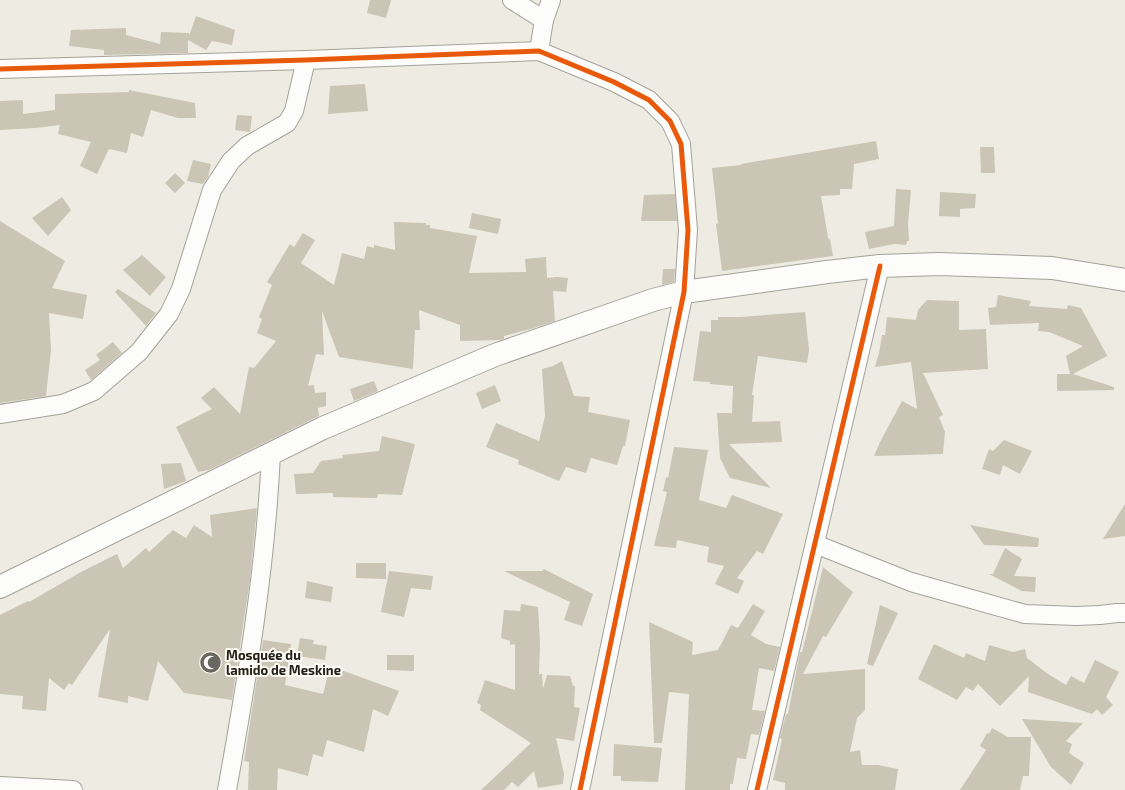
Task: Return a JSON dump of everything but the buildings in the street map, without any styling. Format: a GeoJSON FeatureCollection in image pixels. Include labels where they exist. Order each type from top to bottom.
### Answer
{"type":"FeatureCollection","features":[{"type":"Feature","properties":{"kind":"main road"},"geometry":{"type":"LineString","coordinates":[[0,587],[323,428],[495,355],[654,300],[684,292],[880,266],[939,264],[1052,268],[1125,280]]}},
{"type":"Feature","properties":{"kind":"street"},"geometry":{"type":"LineString","coordinates":[[512,0],[544,20]]}},
{"type":"Feature","properties":{"kind":"street"},"geometry":{"type":"LineString","coordinates":[[539,51],[544,20],[551,0]]}},
{"type":"Feature","properties":{"kind":"street"},"geometry":{"type":"LineString","coordinates":[[0,70],[539,51],[614,82],[649,100],[670,121],[681,144],[682,152],[688,230],[684,292],[580,790]]}},
{"type":"Feature","properties":{"kind":"street"},"geometry":{"type":"LineString","coordinates":[[0,414],[62,404],[94,391],[139,352],[169,314],[181,289],[212,190],[231,161],[247,146],[287,123],[294,111],[306,60]]}},
{"type":"Feature","properties":{"kind":"street"},"geometry":{"type":"LineString","coordinates":[[757,790],[880,266]]}},
{"type":"Feature","properties":{"kind":"street"},"geometry":{"type":"LineString","coordinates":[[227,790],[253,630],[269,501],[271,453]]}},
{"type":"Feature","properties":{"kind":"street"},"geometry":{"type":"LineString","coordinates":[[815,544],[911,582],[1025,614],[1076,616],[1125,613]]}},
{"type":"Feature","properties":{"kind":"street"},"geometry":{"type":"LineString","coordinates":[[0,786],[73,790]]}},
{"type":"Feature","properties":{"kind":"cycle path"},"geometry":{"type":"LineString","coordinates":[[0,69],[306,60],[539,51],[614,82],[649,100],[670,121],[681,144],[688,230],[684,292],[580,790]]}},
{"type":"Feature","properties":{"kind":"cycle path"},"geometry":{"type":"LineString","coordinates":[[757,790],[880,266]]}},
{"type":"Feature","properties":{"kind":"place","name":"Mosquée du lamido de Meskine"},"geometry":{"type":"Point","coordinates":[211,662]}}]}
